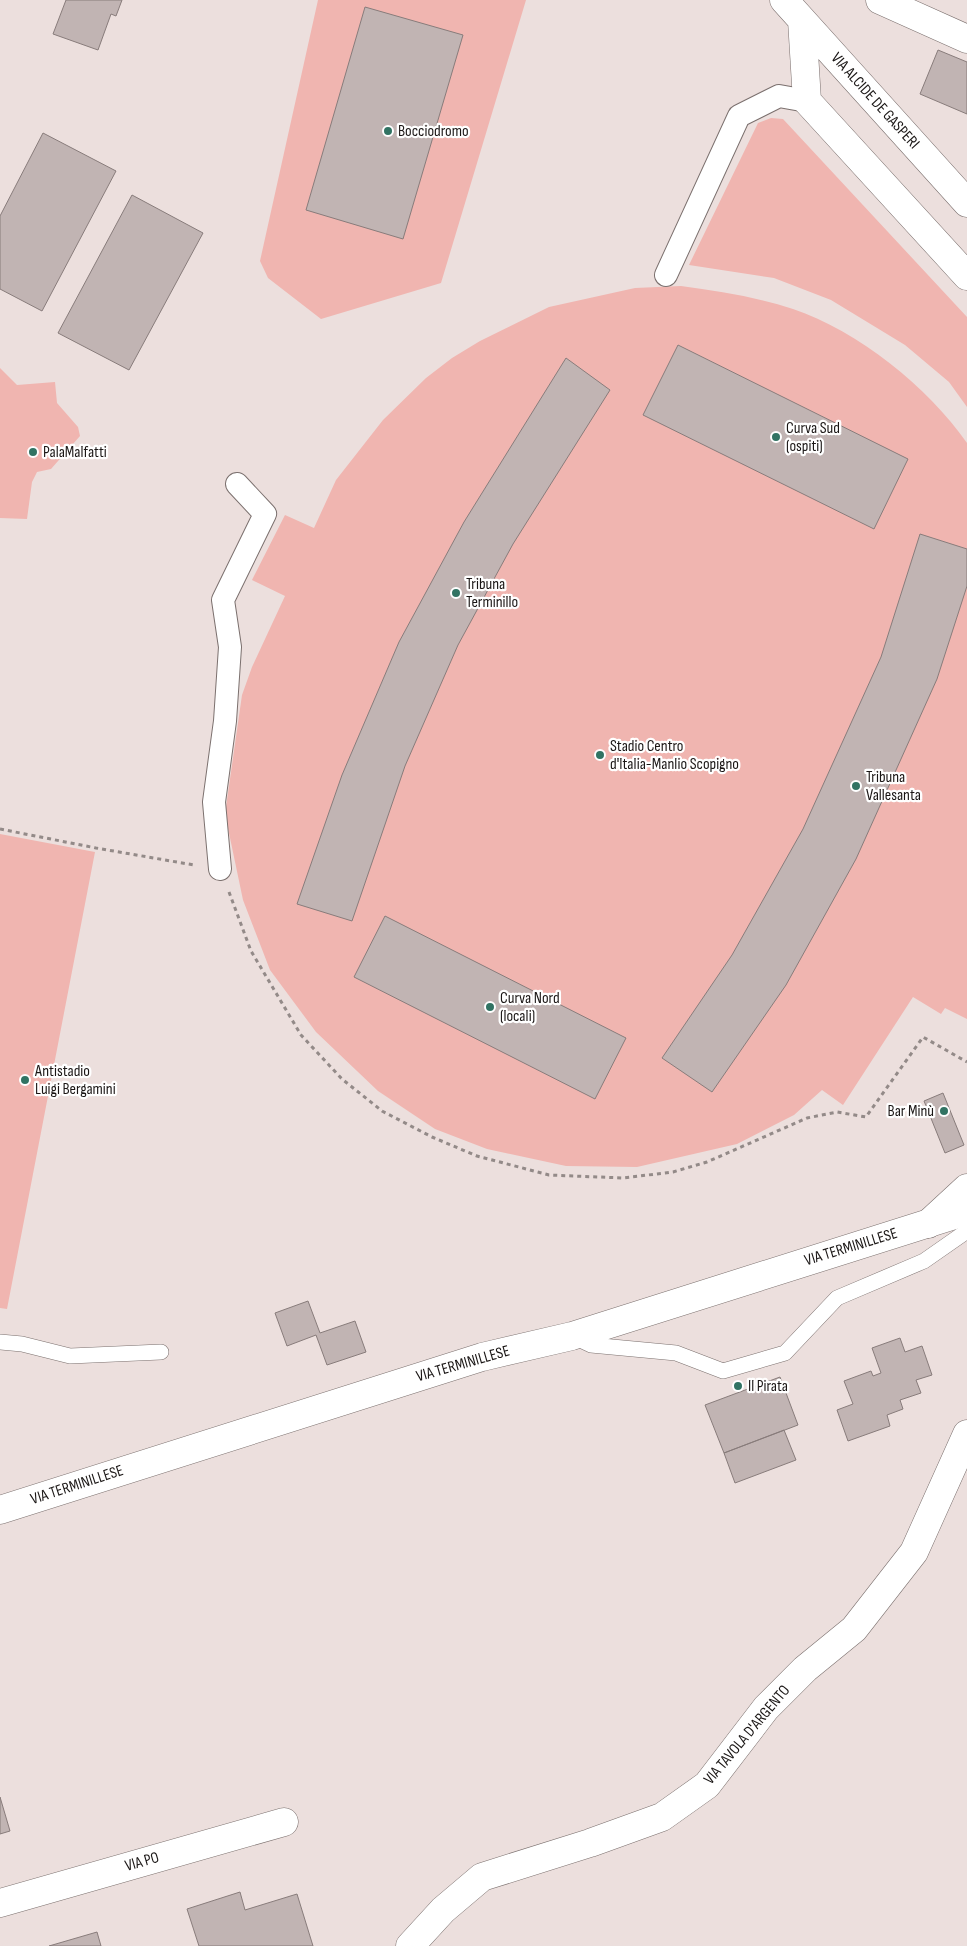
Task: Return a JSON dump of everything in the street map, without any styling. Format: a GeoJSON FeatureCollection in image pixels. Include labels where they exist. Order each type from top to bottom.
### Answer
{"type":"FeatureCollection","features":[{"type":"Feature","properties":{"kind":"street","name":"VIA ALCIDE DE GASPERI"},"geometry":{"type":"LineString","coordinates":[[784,0],[967,203]]}},
{"type":"Feature","properties":{"kind":"street"},"geometry":{"type":"LineString","coordinates":[[880,0],[967,39]]}},
{"type":"Feature","properties":{"kind":"street"},"geometry":{"type":"LineString","coordinates":[[802,20],[807,101]]}},
{"type":"Feature","properties":{"kind":"street"},"geometry":{"type":"LineString","coordinates":[[666,275],[739,116],[779,96],[807,101],[967,276]]}},
{"type":"Feature","properties":{"kind":"street"},"geometry":{"type":"LineString","coordinates":[[220,869],[214,802],[225,721],[230,647],[223,600],[265,514],[237,484]]}},
{"type":"Feature","properties":{"kind":"street"},"geometry":{"type":"LineString","coordinates":[[928,1224],[967,1188]]}},
{"type":"Feature","properties":{"kind":"street","name":"VIA TERMINILLESE"},"geometry":{"type":"LineString","coordinates":[[0,1510],[482,1357],[572,1336],[967,1211]]}},
{"type":"Feature","properties":{"kind":"street","name":"VIA TAVOLA D'ARGENTO"},"geometry":{"type":"LineString","coordinates":[[410,1946],[443,1910],[482,1878],[590,1843],[662,1816],[707,1785],[766,1708],[805,1669],[854,1629],[914,1552],[967,1434]]}},
{"type":"Feature","properties":{"kind":"street","name":"VIA PO"},"geometry":{"type":"LineString","coordinates":[[0,1902],[284,1822]]}},
{"type":"Feature","properties":{"kind":"lane"},"geometry":{"type":"LineString","coordinates":[[572,1336],[591,1345],[676,1352],[723,1370],[786,1353],[837,1298],[924,1261],[967,1231]]}},
{"type":"Feature","properties":{"kind":"lane"},"geometry":{"type":"LineString","coordinates":[[0,1342],[22,1344],[70,1356],[161,1352]]}},
{"type":"Feature","properties":{"kind":"path"},"geometry":{"type":"LineString","coordinates":[[0,829],[96,848],[220,869],[251,951],[301,1035],[342,1079],[382,1111],[432,1137],[477,1156],[549,1175],[623,1178],[673,1172],[707,1162],[807,1118],[837,1112],[866,1117],[922,1037],[967,1062]]}},
{"type":"Feature","properties":{"kind":"shaded area","name":"Bocciodromo"},"geometry":{"type":"Polygon","coordinates":[[[318,0],[526,0],[441,283],[321,319],[268,278],[260,261],[318,0]]]}},
{"type":"Feature","properties":{"kind":"shaded area"},"geometry":{"type":"Polygon","coordinates":[[[771,118],[783,119],[967,317],[967,407],[949,382],[905,345],[831,300],[774,278],[689,265],[758,123],[771,118]]]}},
{"type":"Feature","properties":{"kind":"shaded area","name":"Stadio Centro d'Italia-Manlio Scopigno"},"geometry":{"type":"Polygon","coordinates":[[[681,286],[766,301],[793,309],[842,331],[890,363],[912,382],[951,422],[967,443],[967,1019],[945,1008],[941,1014],[913,997],[843,1105],[822,1090],[794,1115],[737,1144],[637,1167],[566,1166],[487,1149],[435,1129],[378,1091],[316,1032],[270,970],[243,900],[225,814],[242,695],[252,667],[285,596],[252,580],[285,515],[314,528],[336,480],[383,420],[426,378],[452,358],[480,341],[549,307],[635,288],[681,286]]]}},
{"type":"Feature","properties":{"kind":"shaded area","name":"PalaMalfatti"},"geometry":{"type":"Polygon","coordinates":[[[0,368],[17,385],[55,382],[57,403],[78,427],[80,436],[51,469],[37,472],[32,482],[27,519],[0,518],[0,368]]]}},
{"type":"Feature","properties":{"kind":"shaded area","name":"Antistadio Luigi Bergamini"},"geometry":{"type":"Polygon","coordinates":[[[0,834],[95,852],[7,1309],[0,1308],[0,834]]]}},
{"type":"Feature","properties":{"kind":"building"},"geometry":{"type":"Polygon","coordinates":[[[66,0],[122,0],[116,16],[111,14],[98,50],[53,34],[66,0]]]}},
{"type":"Feature","properties":{"kind":"building"},"geometry":{"type":"Polygon","coordinates":[[[365,7],[463,35],[403,239],[306,210],[365,7]]]}},
{"type":"Feature","properties":{"kind":"building"},"geometry":{"type":"Polygon","coordinates":[[[938,50],[967,62],[967,114],[920,94],[938,50]]]}},
{"type":"Feature","properties":{"kind":"building"},"geometry":{"type":"Polygon","coordinates":[[[43,133],[116,171],[42,311],[0,289],[0,216],[43,133]]]}},
{"type":"Feature","properties":{"kind":"building"},"geometry":{"type":"Polygon","coordinates":[[[132,195],[203,233],[129,370],[58,333],[132,195]]]}},
{"type":"Feature","properties":{"kind":"building","name":"Curva Sud (ospiti)"},"geometry":{"type":"Polygon","coordinates":[[[678,345],[908,459],[874,529],[643,415],[678,345]]]}},
{"type":"Feature","properties":{"kind":"building","name":"Tribuna Terminillo"},"geometry":{"type":"Polygon","coordinates":[[[566,358],[610,390],[513,544],[458,645],[405,766],[352,921],[297,904],[342,775],[399,642],[464,522],[566,358]]]}},
{"type":"Feature","properties":{"kind":"building","name":"Tribuna Vallesanta"},"geometry":{"type":"Polygon","coordinates":[[[920,534],[967,549],[967,586],[937,679],[856,859],[786,985],[712,1092],[662,1058],[732,955],[803,829],[881,657],[920,534]]]}},
{"type":"Feature","properties":{"kind":"building","name":"Curva Nord (locali)"},"geometry":{"type":"Polygon","coordinates":[[[385,916],[626,1038],[595,1099],[354,977],[385,916]]]}},
{"type":"Feature","properties":{"kind":"building"},"geometry":{"type":"Polygon","coordinates":[[[943,1093],[964,1145],[945,1153],[924,1101],[943,1093]]]}},
{"type":"Feature","properties":{"kind":"building"},"geometry":{"type":"Polygon","coordinates":[[[308,1301],[320,1333],[355,1321],[366,1352],[327,1365],[316,1335],[287,1346],[275,1313],[308,1301]]]}},
{"type":"Feature","properties":{"kind":"building"},"geometry":{"type":"Polygon","coordinates":[[[900,1338],[905,1352],[922,1346],[932,1375],[916,1380],[921,1393],[900,1400],[903,1409],[887,1415],[890,1426],[848,1441],[837,1410],[853,1404],[844,1381],[871,1371],[873,1376],[881,1373],[872,1348],[900,1338]]]}},
{"type":"Feature","properties":{"kind":"building"},"geometry":{"type":"Polygon","coordinates":[[[780,1377],[798,1425],[724,1453],[705,1405],[780,1377]]]}},
{"type":"Feature","properties":{"kind":"building"},"geometry":{"type":"Polygon","coordinates":[[[784,1430],[796,1460],[735,1483],[724,1453],[784,1430]]]}},
{"type":"Feature","properties":{"kind":"building"},"geometry":{"type":"Polygon","coordinates":[[[0,1797],[10,1831],[0,1834],[0,1797]]]}},
{"type":"Feature","properties":{"kind":"building"},"geometry":{"type":"Polygon","coordinates":[[[240,1892],[245,1910],[297,1894],[313,1946],[199,1946],[187,1909],[240,1892]]]}},
{"type":"Feature","properties":{"kind":"building"},"geometry":{"type":"Polygon","coordinates":[[[97,1932],[101,1946],[49,1946],[97,1932]]]}},
{"type":"Feature","properties":{"kind":"place","name":"Bocciodromo"},"geometry":{"type":"Point","coordinates":[388,131]}},
{"type":"Feature","properties":{"kind":"place","name":"Curva Sud (ospiti)"},"geometry":{"type":"Point","coordinates":[776,437]}},
{"type":"Feature","properties":{"kind":"place","name":"PalaMalfatti"},"geometry":{"type":"Point","coordinates":[33,452]}},
{"type":"Feature","properties":{"kind":"place","name":"Tribuna Terminillo"},"geometry":{"type":"Point","coordinates":[456,593]}},
{"type":"Feature","properties":{"kind":"place","name":"Stadio Centro d'Italia-Manlio Scopigno"},"geometry":{"type":"Point","coordinates":[600,755]}},
{"type":"Feature","properties":{"kind":"place","name":"Tribuna Vallesanta"},"geometry":{"type":"Point","coordinates":[856,786]}},
{"type":"Feature","properties":{"kind":"place","name":"Curva Nord (locali)"},"geometry":{"type":"Point","coordinates":[490,1007]}},
{"type":"Feature","properties":{"kind":"place","name":"Antistadio Luigi Bergamini"},"geometry":{"type":"Point","coordinates":[25,1080]}},
{"type":"Feature","properties":{"kind":"place","name":"Bar Minù"},"geometry":{"type":"Point","coordinates":[944,1111]}},
{"type":"Feature","properties":{"kind":"place","name":"Il Pirata"},"geometry":{"type":"Point","coordinates":[738,1386]}}]}
